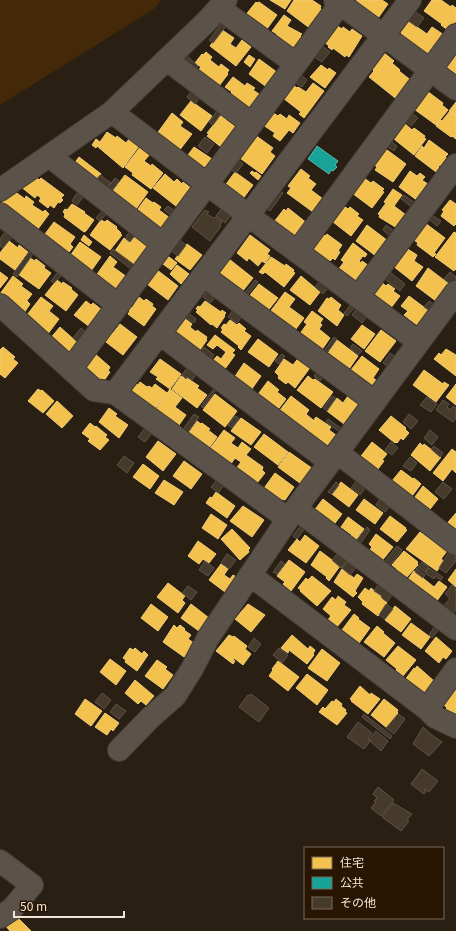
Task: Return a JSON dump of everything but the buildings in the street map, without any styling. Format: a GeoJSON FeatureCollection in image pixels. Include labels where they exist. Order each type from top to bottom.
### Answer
{"type":"FeatureCollection","features":[{"type":"Feature","properties":{"kind":"street"},"geometry":{"type":"LineString","coordinates":[[116,392],[410,0]]}},
{"type":"Feature","properties":{"kind":"street"},"geometry":{"type":"LineString","coordinates":[[71,369],[296,64],[339,1],[383,36],[456,89]]}},
{"type":"Feature","properties":{"kind":"street"},"geometry":{"type":"LineString","coordinates":[[0,190],[112,112],[223,4],[296,64]]}},
{"type":"Feature","properties":{"kind":"street"},"geometry":{"type":"LineString","coordinates":[[297,252],[456,35]]}},
{"type":"Feature","properties":{"kind":"street"},"geometry":{"type":"LineString","coordinates":[[167,60],[252,124]]}},
{"type":"Feature","properties":{"kind":"street"},"geometry":{"type":"LineString","coordinates":[[112,112],[419,342]]}},
{"type":"Feature","properties":{"kind":"street"},"geometry":{"type":"LineString","coordinates":[[49,156],[163,244]]}},
{"type":"Feature","properties":{"kind":"street"},"geometry":{"type":"LineString","coordinates":[[358,297],[456,164]]}},
{"type":"Feature","properties":{"kind":"street"},"geometry":{"type":"LineString","coordinates":[[0,214],[118,306]]}},
{"type":"Feature","properties":{"kind":"street"},"geometry":{"type":"LineString","coordinates":[[204,276],[375,402]]}},
{"type":"Feature","properties":{"kind":"street"},"geometry":{"type":"LineString","coordinates":[[119,750],[150,718],[175,696],[192,669],[208,638],[292,514],[456,292]]}},
{"type":"Feature","properties":{"kind":"street"},"geometry":{"type":"LineString","coordinates":[[0,305],[94,390],[116,392],[456,629]]}},
{"type":"Feature","properties":{"kind":"street"},"geometry":{"type":"LineString","coordinates":[[160,334],[456,544]]}},
{"type":"Feature","properties":{"kind":"street"},"geometry":{"type":"LineString","coordinates":[[250,575],[435,716],[456,727]]}},
{"type":"Feature","properties":{"kind":"street"},"geometry":{"type":"LineString","coordinates":[[427,709],[456,669]]}},
{"type":"Feature","properties":{"kind":"street"},"geometry":{"type":"LineString","coordinates":[[0,861],[32,885],[12,909],[0,917]]}},
{"type":"Feature","properties":{"kind":"shaded area"},"geometry":{"type":"Polygon","coordinates":[[[0,0],[161,0],[154,9],[0,105],[0,0]]]}}]}
